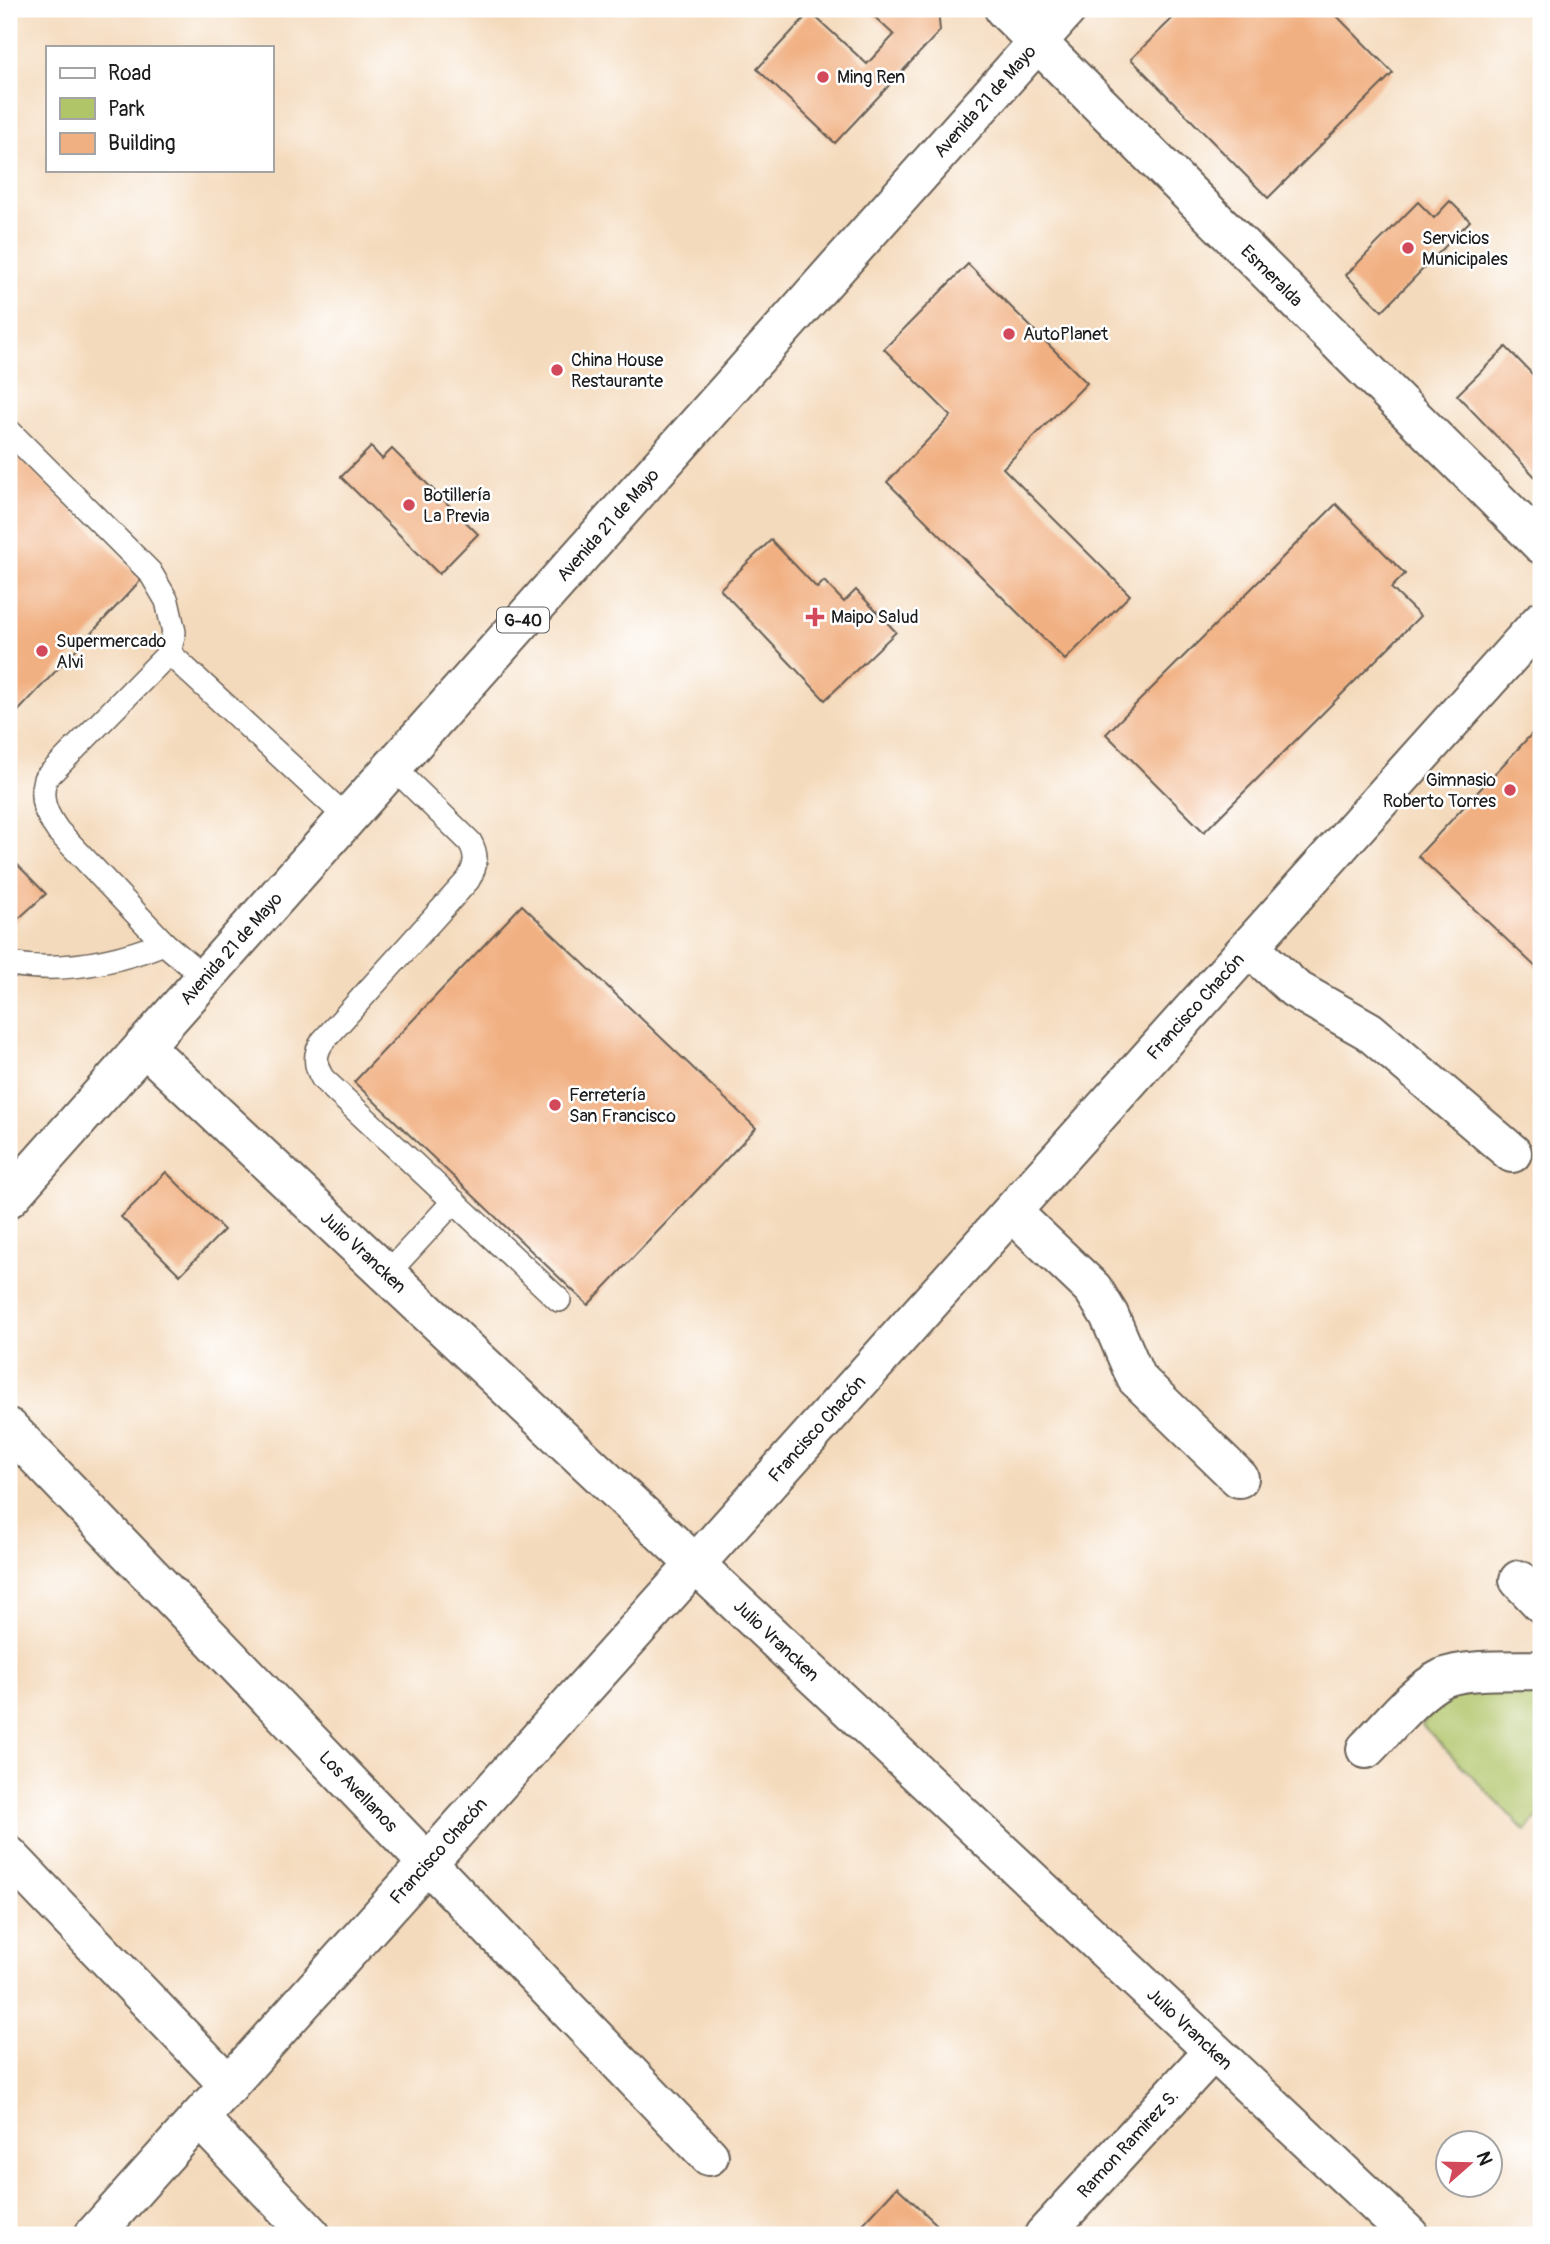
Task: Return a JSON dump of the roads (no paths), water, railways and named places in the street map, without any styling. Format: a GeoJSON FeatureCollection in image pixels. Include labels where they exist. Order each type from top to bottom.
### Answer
{"type":"FeatureCollection","features":[{"type":"Feature","properties":{"kind":"street","name":"Esmeralda"},"geometry":{"type":"LineString","coordinates":[[1004,9],[1541,544]]}},
{"type":"Feature","properties":{"kind":"street","name":"Avenida 21 de Mayo"},"geometry":{"type":"LineString","coordinates":[[9,1198],[1067,9]]}},
{"type":"Feature","properties":{"kind":"street","name":"Francisco Chacón"},"geometry":{"type":"LineString","coordinates":[[94,2235],[1541,621]]}},
{"type":"Feature","properties":{"kind":"street"},"geometry":{"type":"LineString","coordinates":[[1250,947],[1295,989],[1368,1031],[1512,1153]]}},
{"type":"Feature","properties":{"kind":"street","name":"Julio Vrancken"},"geometry":{"type":"LineString","coordinates":[[144,1046],[1409,2235]]}},
{"type":"Feature","properties":{"kind":"street"},"geometry":{"type":"LineString","coordinates":[[1012,1212],[1093,1289],[1102,1301],[1136,1378],[1239,1478]]}},
{"type":"Feature","properties":{"kind":"street","name":"Los Avellanos"},"geometry":{"type":"LineString","coordinates":[[9,1428],[709,2156]]}},
{"type":"Feature","properties":{"kind":"street"},"geometry":{"type":"LineString","coordinates":[[1366,1749],[1427,1688],[1444,1678],[1461,1673],[1541,1670]]}},
{"type":"Feature","properties":{"kind":"street"},"geometry":{"type":"LineString","coordinates":[[9,1856],[229,2085]]}},
{"type":"Feature","properties":{"kind":"street","name":"Ramon Ramirez S."},"geometry":{"type":"LineString","coordinates":[[1044,2235],[1213,2051]]}},
{"type":"Feature","properties":{"kind":"street"},"geometry":{"type":"LineString","coordinates":[[200,2118],[311,2235]]}},
{"type":"Feature","properties":{"kind":"lane"},"geometry":{"type":"LineString","coordinates":[[9,431],[150,572],[166,601],[174,632],[169,653],[45,779],[41,794],[46,814],[58,831],[164,943],[205,978]]}},
{"type":"Feature","properties":{"kind":"lane"},"geometry":{"type":"LineString","coordinates":[[169,653],[347,818]]}},
{"type":"Feature","properties":{"kind":"lane"},"geometry":{"type":"LineString","coordinates":[[393,767],[470,842],[476,860],[474,870],[468,880],[323,1041],[317,1049],[317,1070],[323,1079],[559,1300]]}},
{"type":"Feature","properties":{"kind":"lane"},"geometry":{"type":"LineString","coordinates":[[9,964],[33,968],[74,967],[127,958],[164,943]]}},
{"type":"Feature","properties":{"kind":"lane"},"geometry":{"type":"LineString","coordinates":[[387,1274],[454,1201]]}},
{"type":"Feature","properties":{"kind":"place","name":"Ming Ren"},"geometry":{"type":"Point","coordinates":[823,77]}},
{"type":"Feature","properties":{"kind":"place","name":"Servicios Municipales"},"geometry":{"type":"Point","coordinates":[1408,248]}},
{"type":"Feature","properties":{"kind":"place","name":"AutoPlanet"},"geometry":{"type":"Point","coordinates":[1009,334]}},
{"type":"Feature","properties":{"kind":"place","name":"China House Restaurante"},"geometry":{"type":"Point","coordinates":[557,370]}},
{"type":"Feature","properties":{"kind":"place","name":"Botillería La Previa"},"geometry":{"type":"Point","coordinates":[409,505]}},
{"type":"Feature","properties":{"kind":"place","name":"Maipo Salud"},"geometry":{"type":"Point","coordinates":[815,617]}},
{"type":"Feature","properties":{"kind":"place","name":"Supermercado Alvi"},"geometry":{"type":"Point","coordinates":[42,651]}},
{"type":"Feature","properties":{"kind":"place","name":"Gimnasio Roberto Torres"},"geometry":{"type":"Point","coordinates":[1510,790]}},
{"type":"Feature","properties":{"kind":"place","name":"Ferretería San Francisco"},"geometry":{"type":"Point","coordinates":[555,1105]}}]}
